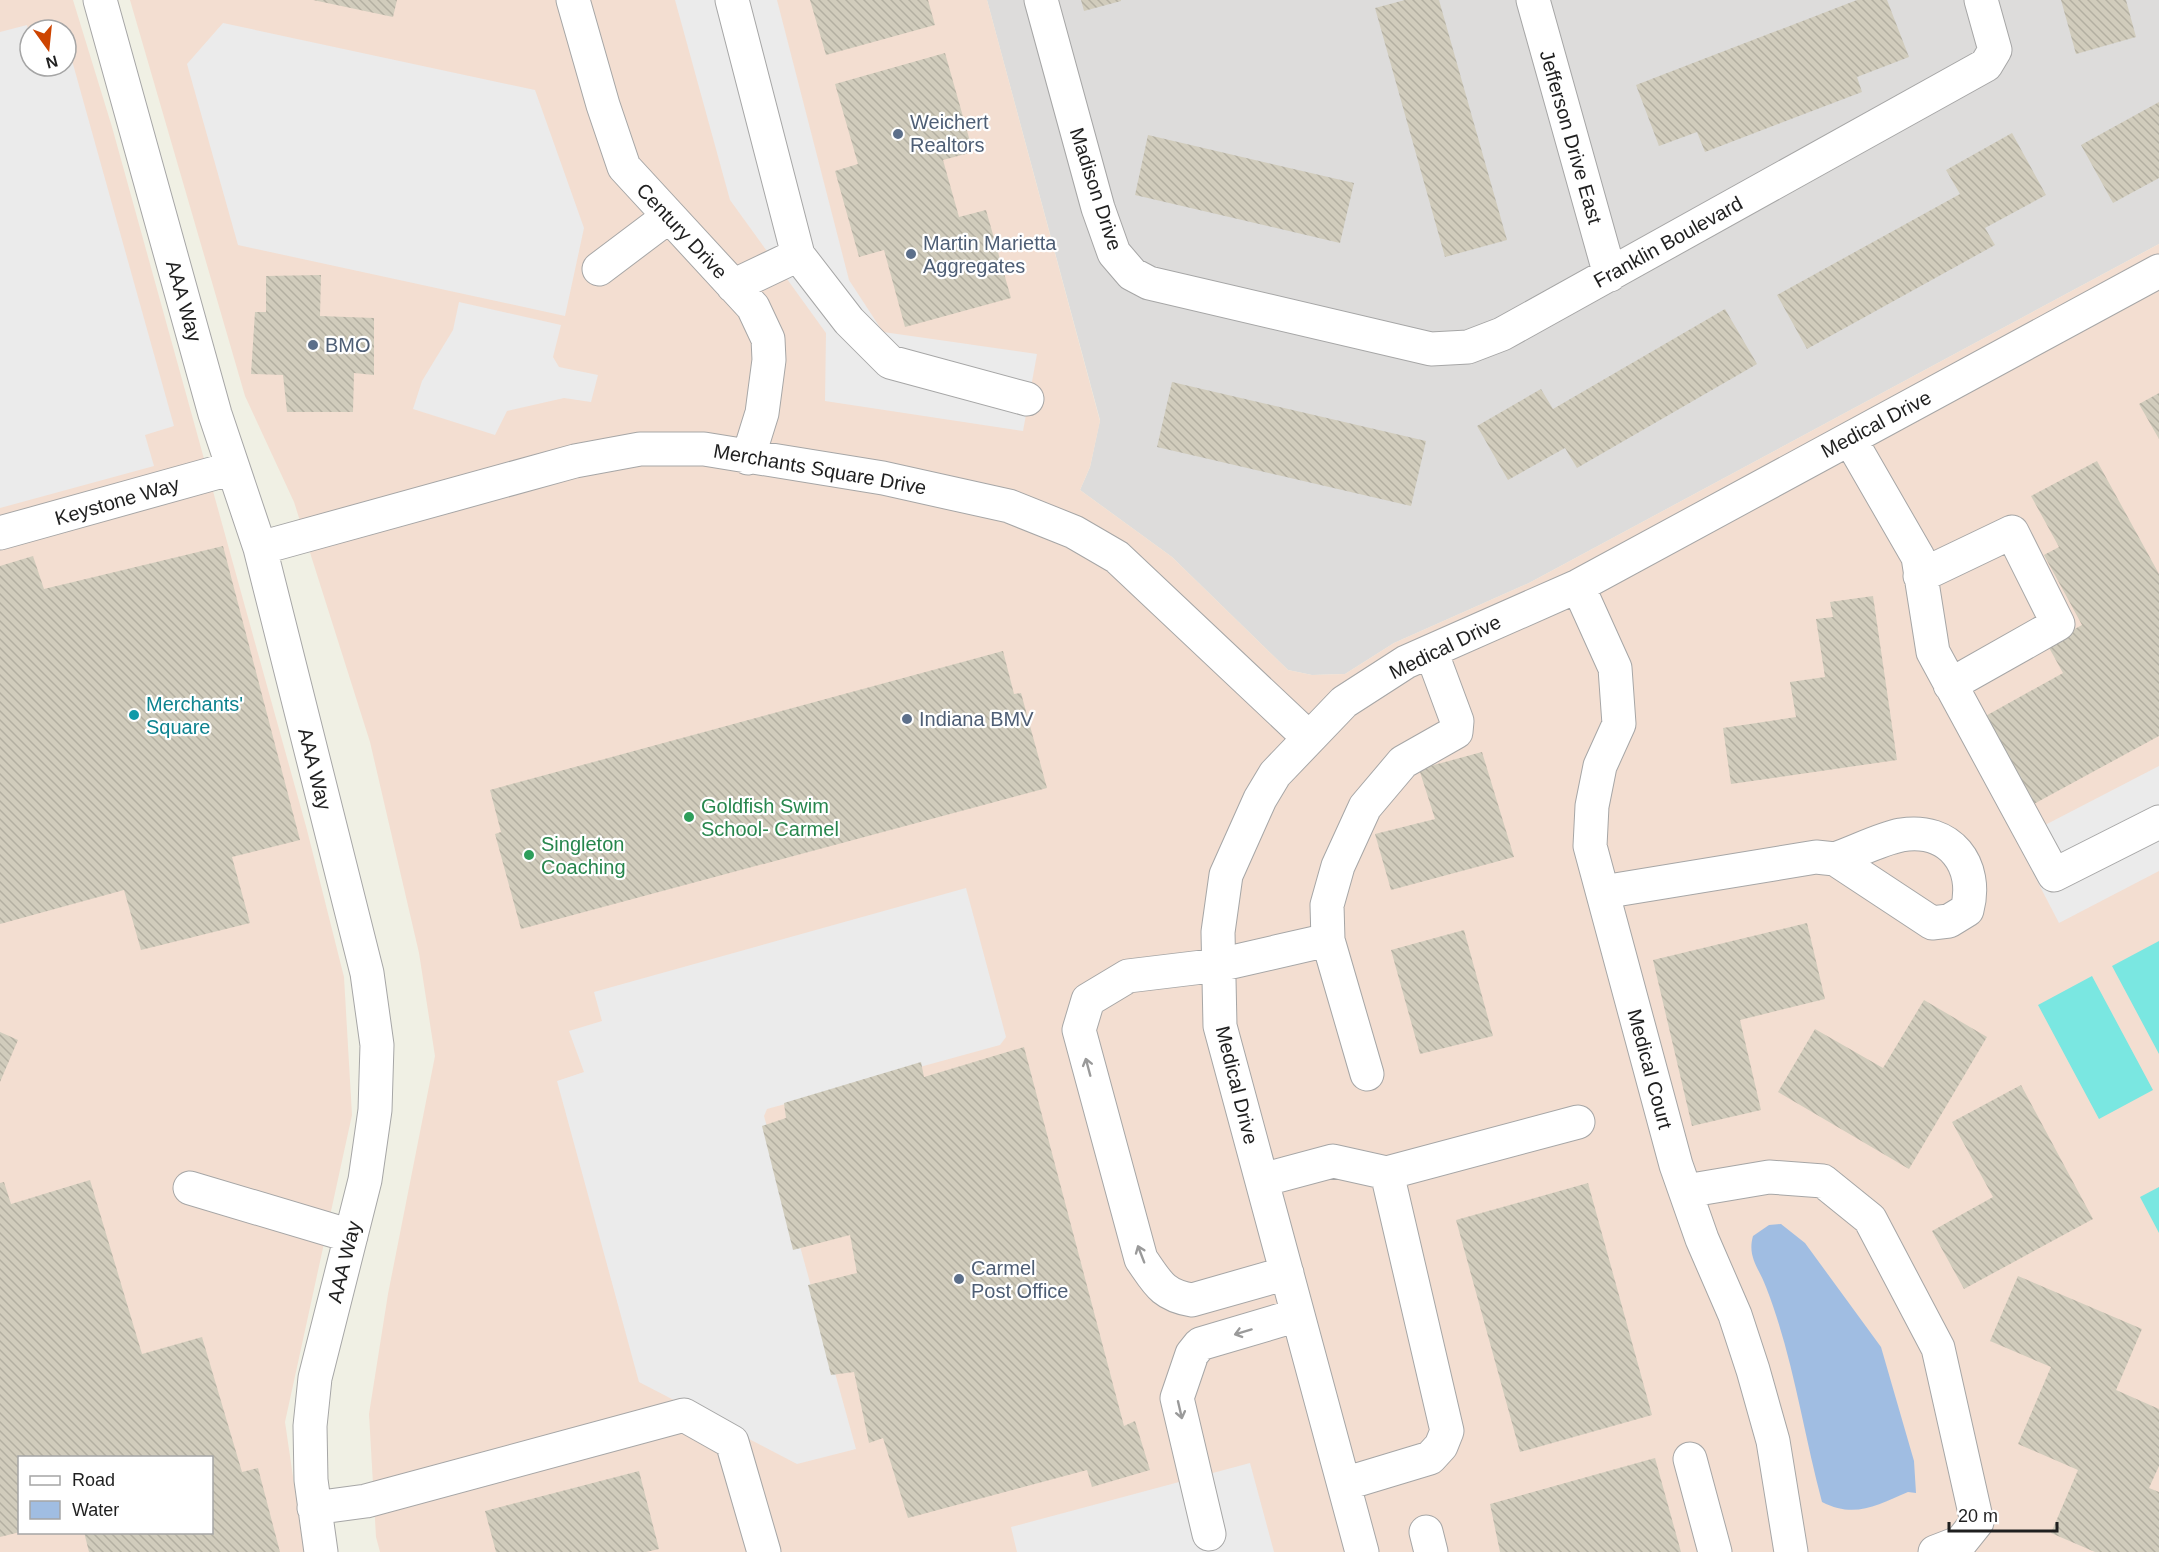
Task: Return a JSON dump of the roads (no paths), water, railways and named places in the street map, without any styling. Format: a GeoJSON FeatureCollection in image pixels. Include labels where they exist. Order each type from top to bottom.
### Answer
{"type":"FeatureCollection","features":[{"type":"Feature","properties":{"kind":"street","name":"AAA Way"},"geometry":{"type":"LineString","coordinates":[[100,0],[215,414],[260,548],[367,973],[377,1045],[375,1110],[365,1180],[315,1378],[310,1426],[310,1480],[321,1552]]}},
{"type":"Feature","properties":{"kind":"street","name":"Century Drive"},"geometry":{"type":"LineString","coordinates":[[573,0],[603,105],[624,167],[753,307],[768,339],[769,360],[762,413],[748,458]]}},
{"type":"Feature","properties":{"kind":"street"},"geometry":{"type":"LineString","coordinates":[[732,0],[798,255],[849,321],[890,362],[1027,399]]}},
{"type":"Feature","properties":{"kind":"street","name":"Madison Drive"},"geometry":{"type":"LineString","coordinates":[[1041,0],[1098,208],[1114,253],[1132,274],[1149,283],[1267,310]]}},
{"type":"Feature","properties":{"kind":"street","name":"Jefferson Drive East"},"geometry":{"type":"LineString","coordinates":[[1533,0],[1610,275]]}},
{"type":"Feature","properties":{"kind":"street","name":"Franklin Boulevard"},"geometry":{"type":"LineString","coordinates":[[1267,310],[1431,350],[1468,347],[1502,334],[1986,65],[1995,50],[1981,1]]}},
{"type":"Feature","properties":{"kind":"street"},"geometry":{"type":"LineString","coordinates":[[599,269],[668,217]]}},
{"type":"Feature","properties":{"kind":"street"},"geometry":{"type":"LineString","coordinates":[[733,286],[798,255]]}},
{"type":"Feature","properties":{"kind":"street","name":"Medical Drive"},"geometry":{"type":"LineString","coordinates":[[1362,1552],[1220,1026],[1218,932],[1226,874],[1260,799],[1275,774],[1344,702],[1406,662],[1578,586],[2159,271]]}},
{"type":"Feature","properties":{"kind":"street"},"geometry":{"type":"LineString","coordinates":[[1850,439],[1918,557],[1933,652],[2054,875],[2159,822]]}},
{"type":"Feature","properties":{"kind":"street","name":"Merchants Square Drive"},"geometry":{"type":"LineString","coordinates":[[260,548],[575,461],[640,449],[704,449],[748,458],[882,478],[1009,506],[1074,532],[1117,557],[1308,737]]}},
{"type":"Feature","properties":{"kind":"street","name":"Keystone Way"},"geometry":{"type":"LineString","coordinates":[[0,533],[233,468]]}},
{"type":"Feature","properties":{"kind":"street"},"geometry":{"type":"LineString","coordinates":[[1920,576],[2012,532],[2058,624],[1950,685]]}},
{"type":"Feature","properties":{"kind":"street","name":"Medical Court"},"geometry":{"type":"LineString","coordinates":[[1578,586],[1615,668],[1619,724],[1600,766],[1592,806],[1590,846],[1686,1191],[1702,1239],[1735,1315],[1753,1370],[1773,1441],[1791,1552]]}},
{"type":"Feature","properties":{"kind":"street"},"geometry":{"type":"LineString","coordinates":[[1367,1074],[1328,940],[1327,905],[1338,866],[1365,807],[1403,762],[1456,732],[1457,720],[1431,651]]}},
{"type":"Feature","properties":{"kind":"street"},"geometry":{"type":"LineString","coordinates":[[1603,892],[1816,857],[1835,859]]}},
{"type":"Feature","properties":{"kind":"street"},"geometry":{"type":"LineString","coordinates":[[1287,1273],[1192,1300],[1177,1298],[1163,1290],[1141,1259],[1078,1030],[1088,1000],[1128,976],[1219,965],[1328,940]]}},
{"type":"Feature","properties":{"kind":"street"},"geometry":{"type":"LineString","coordinates":[[1262,1180],[1334,1161],[1388,1173],[1578,1122]]}},
{"type":"Feature","properties":{"kind":"street"},"geometry":{"type":"LineString","coordinates":[[1344,1484],[1430,1458],[1441,1446],[1447,1431],[1388,1173]]}},
{"type":"Feature","properties":{"kind":"street"},"geometry":{"type":"LineString","coordinates":[[1686,1191],[1769,1177],[1823,1181],[1870,1219],[1938,1348],[1977,1522],[1961,1542],[1935,1552]]}},
{"type":"Feature","properties":{"kind":"street"},"geometry":{"type":"LineString","coordinates":[[190,1188],[351,1236]]}},
{"type":"Feature","properties":{"kind":"street"},"geometry":{"type":"LineString","coordinates":[[1209,1534],[1177,1398],[1192,1354],[1200,1344],[1298,1315]]}},
{"type":"Feature","properties":{"kind":"street"},"geometry":{"type":"LineString","coordinates":[[314,1508],[366,1501],[684,1415],[732,1442],[764,1552]]}},
{"type":"Feature","properties":{"kind":"street"},"geometry":{"type":"LineString","coordinates":[[1690,1459],[1715,1552]]}},
{"type":"Feature","properties":{"kind":"water"},"geometry":{"type":"Polygon","coordinates":[[[1781,1224],[1805,1243],[1881,1347],[1914,1461],[1916,1493],[1908,1492],[1876,1505],[1856,1510],[1834,1507],[1822,1502],[1791,1367],[1775,1313],[1752,1250],[1753,1236],[1769,1225],[1781,1224]]]}},
{"type":"Feature","properties":{"kind":"place","name":"Weichert Realtors"},"geometry":{"type":"Point","coordinates":[898,134]}},
{"type":"Feature","properties":{"kind":"place","name":"Martin Marietta Aggregates"},"geometry":{"type":"Point","coordinates":[911,254]}},
{"type":"Feature","properties":{"kind":"place","name":"BMO"},"geometry":{"type":"Point","coordinates":[313,345]}},
{"type":"Feature","properties":{"kind":"place","name":"Merchants' Square"},"geometry":{"type":"Point","coordinates":[134,715]}},
{"type":"Feature","properties":{"kind":"place","name":"Indiana BMV"},"geometry":{"type":"Point","coordinates":[907,719]}},
{"type":"Feature","properties":{"kind":"place","name":"Goldfish Swim School- Carmel"},"geometry":{"type":"Point","coordinates":[689,817]}},
{"type":"Feature","properties":{"kind":"place","name":"Singleton Coaching"},"geometry":{"type":"Point","coordinates":[529,855]}},
{"type":"Feature","properties":{"kind":"place","name":"Carmel Post Office"},"geometry":{"type":"Point","coordinates":[959,1279]}}]}
